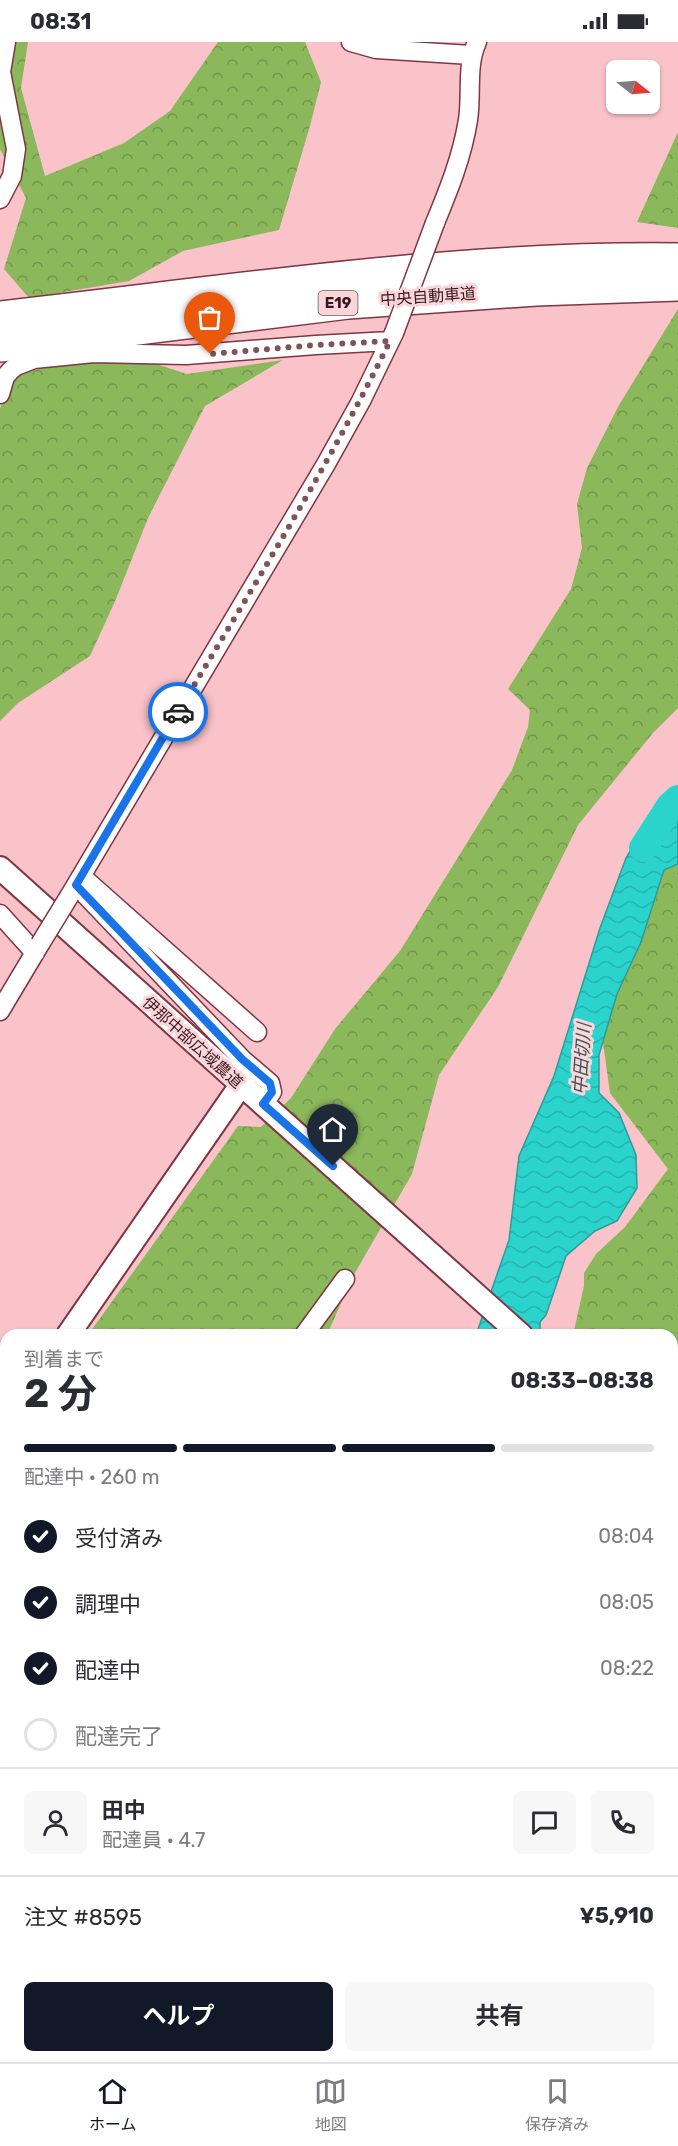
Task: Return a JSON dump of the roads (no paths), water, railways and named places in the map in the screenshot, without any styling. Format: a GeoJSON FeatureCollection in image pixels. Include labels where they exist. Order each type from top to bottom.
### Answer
{"type":"FeatureCollection","features":[{"type":"Feature","properties":{"kind":"highway","name":"中央自動車道"},"geometry":{"type":"LineString","coordinates":[[0,318],[348,277],[536,263],[630,259],[678,260]]}},
{"type":"Feature","properties":{"kind":"highway","name":"中央自動車道"},"geometry":{"type":"LineString","coordinates":[[0,345],[348,302],[536,289],[678,284]]}},
{"type":"Feature","properties":{"kind":"street"},"geometry":{"type":"LineString","coordinates":[[0,199],[12,176],[16,149],[1,72],[6,42]]}},
{"type":"Feature","properties":{"kind":"street"},"geometry":{"type":"LineString","coordinates":[[0,1011],[326,464],[361,401],[392,337],[455,175],[468,118],[474,48],[376,49],[351,42]]}},
{"type":"Feature","properties":{"kind":"street"},"geometry":{"type":"LineString","coordinates":[[0,394],[5,378],[11,370],[34,359],[94,353],[186,355],[392,337]]}},
{"type":"Feature","properties":{"kind":"street","name":"伊那中部広域農道"},"geometry":{"type":"LineString","coordinates":[[0,867],[514,1329]]}},
{"type":"Feature","properties":{"kind":"street"},"geometry":{"type":"LineString","coordinates":[[76,885],[257,1032]]}},
{"type":"Feature","properties":{"kind":"street"},"geometry":{"type":"LineString","coordinates":[[76,885],[243,1060],[270,1083],[272,1092],[263,1104]]}},
{"type":"Feature","properties":{"kind":"street"},"geometry":{"type":"LineString","coordinates":[[0,914],[38,949]]}},
{"type":"Feature","properties":{"kind":"street"},"geometry":{"type":"LineString","coordinates":[[72,1329],[241,1085]]}},
{"type":"Feature","properties":{"kind":"street"},"geometry":{"type":"LineString","coordinates":[[308,1329],[345,1279]]}},
{"type":"Feature","properties":{"kind":"water"},"geometry":{"type":"Polygon","coordinates":[[[678,810],[678,864],[664,870],[641,942],[617,994],[599,1055],[599,1093],[619,1113],[636,1155],[637,1188],[617,1221],[595,1231],[566,1256],[546,1315],[540,1322],[540,1329],[478,1329],[509,1240],[519,1156],[554,1076],[600,928],[626,858],[646,824],[678,810]]]}},
{"type":"Feature","properties":{"kind":"waterway","name":"中田切川"},"geometry":{"type":"LineString","coordinates":[[643,848],[670,806],[678,799]]}}]}
